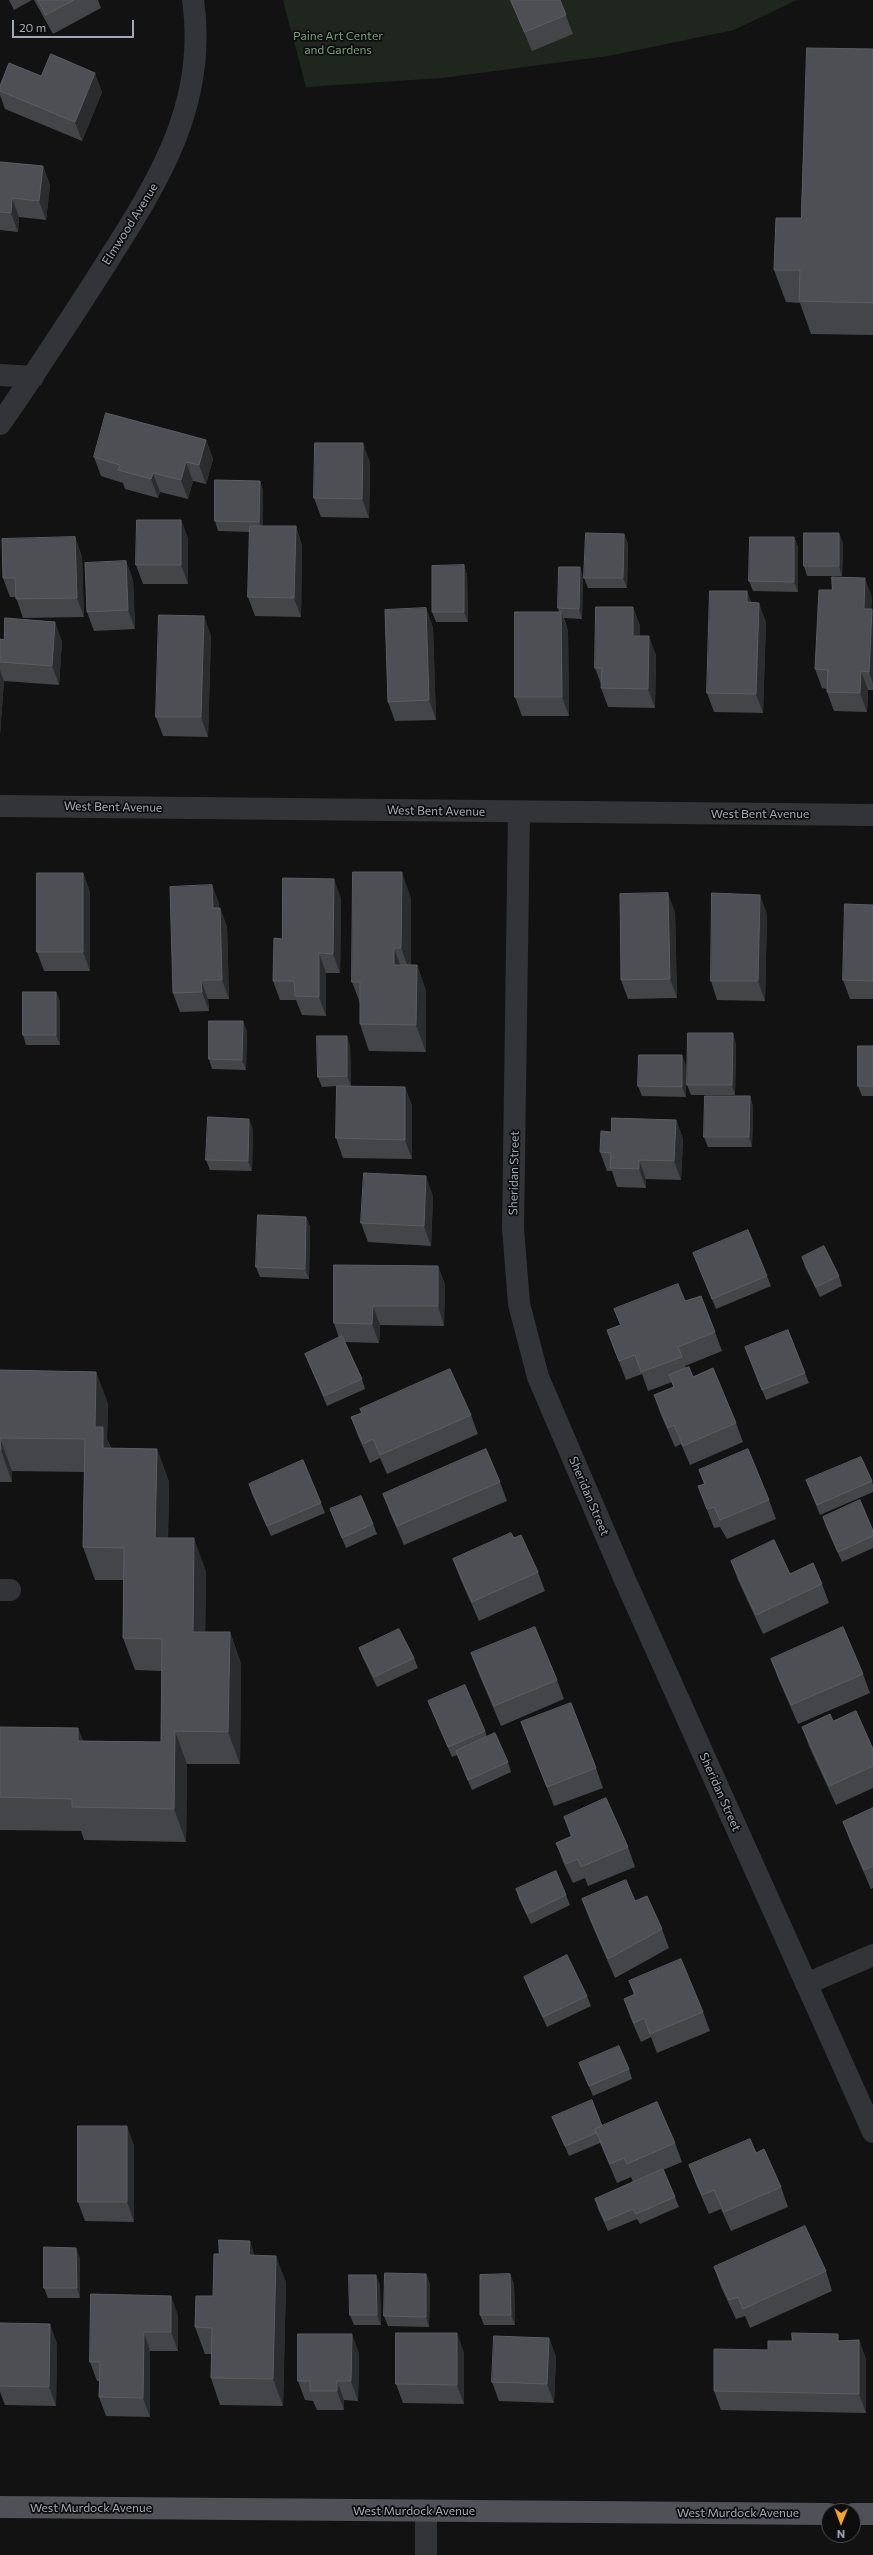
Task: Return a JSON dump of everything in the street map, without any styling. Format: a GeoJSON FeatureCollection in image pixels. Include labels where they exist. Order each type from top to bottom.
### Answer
{"type":"FeatureCollection","features":[{"type":"Feature","properties":{"kind":"main road","name":"West Murdock Avenue"},"geometry":{"type":"LineString","coordinates":[[0,2507],[821,2514]]}},
{"type":"Feature","properties":{"kind":"main road"},"geometry":{"type":"LineString","coordinates":[[861,2514],[873,2514]]}},
{"type":"Feature","properties":{"kind":"street","name":"Elmwood Avenue"},"geometry":{"type":"LineString","coordinates":[[0,424],[33,376],[150,195],[174,147],[189,96],[193,69],[195,16],[193,0]]}},
{"type":"Feature","properties":{"kind":"street"},"geometry":{"type":"LineString","coordinates":[[0,375],[33,376]]}},
{"type":"Feature","properties":{"kind":"street","name":"West Bent Avenue"},"geometry":{"type":"LineString","coordinates":[[0,806],[873,815]]}},
{"type":"Feature","properties":{"kind":"street","name":"Sheridan Street"},"geometry":{"type":"LineString","coordinates":[[519,812],[514,1228],[519,1304],[538,1377],[806,1984],[873,2132]]}},
{"type":"Feature","properties":{"kind":"street"},"geometry":{"type":"LineString","coordinates":[[806,1984],[873,1955]]}},
{"type":"Feature","properties":{"kind":"street"},"geometry":{"type":"LineString","coordinates":[[426,2511],[426,2555]]}},
{"type":"Feature","properties":{"kind":"green space","name":"Paine Art Center and Gardens"},"geometry":{"type":"Polygon","coordinates":[[[283,0],[797,0],[734,30],[608,56],[442,78],[306,87],[283,0]]]}},
{"type":"Feature","properties":{"kind":"building"},"geometry":{"type":"Polygon","coordinates":[[[38,0],[74,0],[46,15],[38,0]]]}},
{"type":"Feature","properties":{"kind":"building"},"geometry":{"type":"Polygon","coordinates":[[[511,0],[560,0],[566,15],[525,32],[511,0]]]}},
{"type":"Feature","properties":{"kind":"building"},"geometry":{"type":"Polygon","coordinates":[[[807,48],[873,49],[873,303],[799,301],[800,270],[774,270],[776,218],[801,218],[807,48]]]}},
{"type":"Feature","properties":{"kind":"building"},"geometry":{"type":"Polygon","coordinates":[[[51,54],[95,73],[75,122],[0,91],[0,86],[9,63],[41,76],[51,54]]]}},
{"type":"Feature","properties":{"kind":"building"},"geometry":{"type":"Polygon","coordinates":[[[0,162],[43,166],[39,201],[12,198],[11,213],[0,212],[0,162]]]}},
{"type":"Feature","properties":{"kind":"building"},"geometry":{"type":"Polygon","coordinates":[[[106,413],[206,440],[199,465],[186,462],[181,480],[153,473],[151,479],[118,470],[120,465],[94,457],[106,413]]]}},
{"type":"Feature","properties":{"kind":"building"},"geometry":{"type":"Polygon","coordinates":[[[315,443],[363,443],[362,499],[314,498],[315,443]]]}},
{"type":"Feature","properties":{"kind":"building"},"geometry":{"type":"Polygon","coordinates":[[[215,480],[260,481],[259,522],[215,521],[215,480]]]}},
{"type":"Feature","properties":{"kind":"building"},"geometry":{"type":"Polygon","coordinates":[[[137,520],[181,520],[181,565],[136,565],[137,520]]]}},
{"type":"Feature","properties":{"kind":"building"},"geometry":{"type":"Polygon","coordinates":[[[250,526],[296,526],[294,598],[248,597],[250,526]]]}},
{"type":"Feature","properties":{"kind":"building"},"geometry":{"type":"Polygon","coordinates":[[[586,533],[624,534],[623,578],[584,578],[586,533]]]}},
{"type":"Feature","properties":{"kind":"building"},"geometry":{"type":"Polygon","coordinates":[[[804,533],[839,533],[839,566],[804,566],[804,533]]]}},
{"type":"Feature","properties":{"kind":"building"},"geometry":{"type":"Polygon","coordinates":[[[75,537],[77,598],[16,599],[15,578],[3,578],[2,539],[75,537]]]}},
{"type":"Feature","properties":{"kind":"building"},"geometry":{"type":"Polygon","coordinates":[[[750,537],[794,537],[794,582],[749,581],[750,537]]]}},
{"type":"Feature","properties":{"kind":"building"},"geometry":{"type":"Polygon","coordinates":[[[126,561],[128,610],[87,612],[85,563],[126,561]]]}},
{"type":"Feature","properties":{"kind":"building"},"geometry":{"type":"Polygon","coordinates":[[[464,565],[464,612],[432,612],[432,566],[464,565]]]}},
{"type":"Feature","properties":{"kind":"building"},"geometry":{"type":"Polygon","coordinates":[[[559,567],[580,567],[579,609],[558,608],[559,567]]]}},
{"type":"Feature","properties":{"kind":"building"},"geometry":{"type":"Polygon","coordinates":[[[832,577],[865,578],[864,609],[872,609],[869,672],[861,671],[860,693],[827,692],[828,670],[815,669],[819,590],[832,590],[832,577]]]}},
{"type":"Feature","properties":{"kind":"building"},"geometry":{"type":"Polygon","coordinates":[[[710,591],[747,591],[747,602],[759,603],[756,694],[707,693],[710,591]]]}},
{"type":"Feature","properties":{"kind":"building"},"geometry":{"type":"Polygon","coordinates":[[[596,607],[633,607],[633,636],[649,636],[648,689],[601,688],[602,668],[595,668],[596,607]]]}},
{"type":"Feature","properties":{"kind":"building"},"geometry":{"type":"Polygon","coordinates":[[[426,608],[429,700],[388,702],[385,610],[426,608]]]}},
{"type":"Feature","properties":{"kind":"building"},"geometry":{"type":"Polygon","coordinates":[[[515,612],[561,612],[562,697],[515,697],[515,612]]]}},
{"type":"Feature","properties":{"kind":"building"},"geometry":{"type":"Polygon","coordinates":[[[159,615],[204,616],[201,717],[156,717],[159,615]]]}},
{"type":"Feature","properties":{"kind":"building"},"geometry":{"type":"Polygon","coordinates":[[[5,618],[55,622],[52,666],[0,662],[0,639],[4,640],[5,618]]]}},
{"type":"Feature","properties":{"kind":"building"},"geometry":{"type":"Polygon","coordinates":[[[353,872],[402,872],[401,948],[394,948],[394,965],[417,965],[416,1025],[360,1024],[360,982],[352,982],[353,872]]]}},
{"type":"Feature","properties":{"kind":"building"},"geometry":{"type":"Polygon","coordinates":[[[37,873],[83,873],[83,952],[37,952],[37,873]]]}},
{"type":"Feature","properties":{"kind":"building"},"geometry":{"type":"Polygon","coordinates":[[[283,878],[334,879],[333,954],[319,953],[319,997],[295,996],[294,981],[273,981],[274,938],[282,939],[283,878]]]}},
{"type":"Feature","properties":{"kind":"building"},"geometry":{"type":"Polygon","coordinates":[[[212,885],[213,908],[220,908],[222,980],[201,980],[202,992],[173,993],[170,887],[212,885]]]}},
{"type":"Feature","properties":{"kind":"building"},"geometry":{"type":"Polygon","coordinates":[[[668,893],[670,979],[621,980],[620,894],[668,893]]]}},
{"type":"Feature","properties":{"kind":"building"},"geometry":{"type":"Polygon","coordinates":[[[712,893],[760,895],[758,981],[711,981],[712,893]]]}},
{"type":"Feature","properties":{"kind":"building"},"geometry":{"type":"Polygon","coordinates":[[[845,904],[873,905],[873,981],[843,980],[845,904]]]}},
{"type":"Feature","properties":{"kind":"building"},"geometry":{"type":"Polygon","coordinates":[[[23,992],[56,992],[56,1035],[23,1035],[23,992]]]}},
{"type":"Feature","properties":{"kind":"building"},"geometry":{"type":"Polygon","coordinates":[[[209,1021],[243,1021],[242,1060],[209,1059],[209,1021]]]}},
{"type":"Feature","properties":{"kind":"building"},"geometry":{"type":"Polygon","coordinates":[[[688,1033],[733,1033],[732,1085],[687,1085],[688,1033]]]}},
{"type":"Feature","properties":{"kind":"building"},"geometry":{"type":"Polygon","coordinates":[[[317,1036],[347,1036],[347,1076],[318,1077],[317,1036]]]}},
{"type":"Feature","properties":{"kind":"building"},"geometry":{"type":"Polygon","coordinates":[[[858,1046],[873,1046],[873,1086],[858,1086],[858,1046]]]}},
{"type":"Feature","properties":{"kind":"building"},"geometry":{"type":"Polygon","coordinates":[[[639,1055],[682,1055],[682,1087],[638,1086],[639,1055]]]}},
{"type":"Feature","properties":{"kind":"building"},"geometry":{"type":"Polygon","coordinates":[[[337,1086],[405,1087],[405,1140],[336,1138],[337,1086]]]}},
{"type":"Feature","properties":{"kind":"building"},"geometry":{"type":"Polygon","coordinates":[[[705,1096],[750,1096],[749,1137],[704,1137],[705,1096]]]}},
{"type":"Feature","properties":{"kind":"building"},"geometry":{"type":"Polygon","coordinates":[[[208,1117],[249,1119],[248,1161],[206,1160],[208,1117]]]}},
{"type":"Feature","properties":{"kind":"building"},"geometry":{"type":"Polygon","coordinates":[[[612,1118],[676,1120],[674,1161],[639,1160],[639,1169],[610,1168],[611,1153],[600,1152],[601,1131],[611,1132],[612,1118]]]}},
{"type":"Feature","properties":{"kind":"building"},"geometry":{"type":"Polygon","coordinates":[[[364,1173],[426,1176],[424,1226],[361,1223],[364,1173]]]}},
{"type":"Feature","properties":{"kind":"building"},"geometry":{"type":"Polygon","coordinates":[[[258,1215],[306,1217],[305,1269],[256,1267],[258,1215]]]}},
{"type":"Feature","properties":{"kind":"building"},"geometry":{"type":"Polygon","coordinates":[[[748,1230],[767,1276],[712,1299],[693,1253],[748,1230]]]}},
{"type":"Feature","properties":{"kind":"building"},"geometry":{"type":"Polygon","coordinates":[[[824,1246],[839,1276],[816,1287],[802,1257],[824,1246]]]}},
{"type":"Feature","properties":{"kind":"building"},"geometry":{"type":"Polygon","coordinates":[[[334,1265],[438,1266],[438,1306],[373,1306],[372,1324],[334,1323],[334,1265]]]}},
{"type":"Feature","properties":{"kind":"building"},"geometry":{"type":"Polygon","coordinates":[[[678,1284],[685,1301],[701,1296],[715,1332],[678,1347],[682,1357],[641,1372],[635,1355],[619,1361],[607,1330],[621,1325],[614,1309],[678,1284]]]}},
{"type":"Feature","properties":{"kind":"building"},"geometry":{"type":"Polygon","coordinates":[[[788,1330],[805,1373],[762,1390],[745,1347],[788,1330]]]}},
{"type":"Feature","properties":{"kind":"building"},"geometry":{"type":"Polygon","coordinates":[[[342,1336],[362,1379],[324,1396],[305,1354],[342,1336]]]}},
{"type":"Feature","properties":{"kind":"building"},"geometry":{"type":"Polygon","coordinates":[[[689,1367],[693,1377],[713,1368],[736,1423],[683,1446],[674,1425],[668,1428],[654,1395],[674,1387],[669,1375],[689,1367]]]}},
{"type":"Feature","properties":{"kind":"building"},"geometry":{"type":"Polygon","coordinates":[[[450,1369],[471,1415],[380,1455],[373,1439],[363,1444],[351,1417],[362,1413],[360,1409],[450,1369]]]}},
{"type":"Feature","properties":{"kind":"building"},"geometry":{"type":"Polygon","coordinates":[[[0,1370],[96,1372],[95,1427],[103,1427],[103,1448],[157,1449],[155,1538],[194,1538],[193,1632],[230,1632],[228,1732],[175,1731],[174,1809],[72,1807],[72,1799],[0,1797],[0,1727],[78,1728],[78,1741],[161,1742],[162,1639],[123,1638],[124,1548],[83,1547],[85,1439],[0,1438],[0,1370]]]}},
{"type":"Feature","properties":{"kind":"building"},"geometry":{"type":"Polygon","coordinates":[[[486,1449],[500,1482],[397,1526],[383,1494],[486,1449]]]}},
{"type":"Feature","properties":{"kind":"building"},"geometry":{"type":"Polygon","coordinates":[[[748,1449],[769,1500],[720,1520],[714,1507],[707,1509],[698,1486],[705,1484],[699,1470],[748,1449]]]}},
{"type":"Feature","properties":{"kind":"building"},"geometry":{"type":"Polygon","coordinates":[[[861,1457],[872,1481],[817,1505],[806,1480],[861,1457]]]}},
{"type":"Feature","properties":{"kind":"building"},"geometry":{"type":"Polygon","coordinates":[[[303,1460],[321,1503],[267,1526],[249,1484],[303,1460]]]}},
{"type":"Feature","properties":{"kind":"building"},"geometry":{"type":"Polygon","coordinates":[[[361,1496],[373,1524],[342,1538],[330,1509],[361,1496]]]}},
{"type":"Feature","properties":{"kind":"building"},"geometry":{"type":"Polygon","coordinates":[[[860,1500],[873,1531],[873,1536],[838,1552],[823,1517],[860,1500]]]}},
{"type":"Feature","properties":{"kind":"building"},"geometry":{"type":"Polygon","coordinates":[[[511,1533],[514,1538],[521,1535],[538,1572],[472,1602],[453,1559],[511,1533]]]}},
{"type":"Feature","properties":{"kind":"building"},"geometry":{"type":"Polygon","coordinates":[[[774,1540],[790,1574],[813,1563],[822,1584],[756,1615],[731,1561],[774,1540]]]}},
{"type":"Feature","properties":{"kind":"building"},"geometry":{"type":"Polygon","coordinates":[[[535,1627],[557,1680],[494,1706],[471,1653],[535,1627]]]}},
{"type":"Feature","properties":{"kind":"building"},"geometry":{"type":"Polygon","coordinates":[[[843,1627],[863,1674],[791,1705],[771,1659],[843,1627]]]}},
{"type":"Feature","properties":{"kind":"building"},"geometry":{"type":"Polygon","coordinates":[[[399,1629],[414,1658],[374,1677],[359,1648],[399,1629]]]}},
{"type":"Feature","properties":{"kind":"building"},"geometry":{"type":"Polygon","coordinates":[[[465,1685],[485,1731],[448,1747],[428,1701],[465,1685]]]}},
{"type":"Feature","properties":{"kind":"building"},"geometry":{"type":"Polygon","coordinates":[[[571,1703],[596,1768],[547,1787],[521,1722],[571,1703]]]}},
{"type":"Feature","properties":{"kind":"building"},"geometry":{"type":"Polygon","coordinates":[[[856,1711],[873,1749],[873,1766],[829,1786],[802,1727],[830,1714],[833,1721],[856,1711]]]}},
{"type":"Feature","properties":{"kind":"building"},"geometry":{"type":"Polygon","coordinates":[[[495,1733],[508,1762],[468,1780],[456,1751],[495,1733]]]}},
{"type":"Feature","properties":{"kind":"building"},"geometry":{"type":"Polygon","coordinates":[[[606,1798],[628,1847],[581,1867],[578,1859],[566,1864],[556,1843],[572,1836],[564,1817],[606,1798]]]}},
{"type":"Feature","properties":{"kind":"building"},"geometry":{"type":"Polygon","coordinates":[[[873,1808],[873,1866],[864,1870],[843,1822],[873,1808]]]}},
{"type":"Feature","properties":{"kind":"building"},"geometry":{"type":"Polygon","coordinates":[[[556,1871],[566,1895],[527,1914],[516,1889],[556,1871]]]}},
{"type":"Feature","properties":{"kind":"building"},"geometry":{"type":"Polygon","coordinates":[[[626,1880],[635,1901],[647,1896],[662,1929],[608,1959],[582,1899],[626,1880]]]}},
{"type":"Feature","properties":{"kind":"building"},"geometry":{"type":"Polygon","coordinates":[[[567,1955],[587,1996],[543,2017],[524,1977],[567,1955]]]}},
{"type":"Feature","properties":{"kind":"building"},"geometry":{"type":"Polygon","coordinates":[[[681,1959],[703,2012],[650,2034],[644,2018],[634,2023],[624,1999],[635,1994],[629,1981],[681,1959]]]}},
{"type":"Feature","properties":{"kind":"building"},"geometry":{"type":"Polygon","coordinates":[[[619,2046],[629,2069],[589,2086],[579,2063],[619,2046]]]}},
{"type":"Feature","properties":{"kind":"building"},"geometry":{"type":"Polygon","coordinates":[[[592,2100],[602,2126],[595,2129],[596,2133],[565,2146],[552,2117],[592,2100]]]}},
{"type":"Feature","properties":{"kind":"building"},"geometry":{"type":"Polygon","coordinates":[[[657,2102],[675,2143],[627,2164],[624,2158],[610,2164],[595,2129],[657,2102]]]}},
{"type":"Feature","properties":{"kind":"building"},"geometry":{"type":"Polygon","coordinates":[[[78,2126],[127,2126],[127,2202],[78,2202],[78,2126]]]}},
{"type":"Feature","properties":{"kind":"building"},"geometry":{"type":"Polygon","coordinates":[[[750,2139],[756,2153],[764,2149],[781,2187],[724,2212],[714,2190],[702,2195],[689,2165],[750,2139]]]}},
{"type":"Feature","properties":{"kind":"building"},"geometry":{"type":"Polygon","coordinates":[[[663,2169],[675,2197],[636,2214],[633,2209],[605,2221],[595,2199],[663,2169]]]}},
{"type":"Feature","properties":{"kind":"building"},"geometry":{"type":"Polygon","coordinates":[[[805,2226],[826,2271],[743,2309],[738,2297],[729,2300],[714,2267],[805,2226]]]}},
{"type":"Feature","properties":{"kind":"building"},"geometry":{"type":"Polygon","coordinates":[[[219,2240],[250,2241],[249,2255],[276,2256],[273,2379],[211,2378],[212,2328],[195,2327],[196,2296],[213,2296],[214,2254],[219,2254],[219,2240]]]}},
{"type":"Feature","properties":{"kind":"building"},"geometry":{"type":"Polygon","coordinates":[[[44,2247],[76,2248],[77,2288],[44,2288],[44,2247]]]}},
{"type":"Feature","properties":{"kind":"building"},"geometry":{"type":"Polygon","coordinates":[[[385,2273],[426,2274],[426,2317],[384,2316],[385,2273]]]}},
{"type":"Feature","properties":{"kind":"building"},"geometry":{"type":"Polygon","coordinates":[[[510,2274],[511,2315],[480,2315],[480,2275],[510,2274]]]}},
{"type":"Feature","properties":{"kind":"building"},"geometry":{"type":"Polygon","coordinates":[[[349,2275],[376,2275],[377,2315],[350,2315],[349,2275]]]}},
{"type":"Feature","properties":{"kind":"building"},"geometry":{"type":"Polygon","coordinates":[[[91,2294],[171,2296],[171,2332],[144,2332],[143,2398],[99,2397],[100,2362],[90,2362],[91,2294]]]}},
{"type":"Feature","properties":{"kind":"building"},"geometry":{"type":"Polygon","coordinates":[[[0,2323],[50,2324],[49,2387],[0,2386],[0,2323]]]}},
{"type":"Feature","properties":{"kind":"building"},"geometry":{"type":"Polygon","coordinates":[[[396,2333],[457,2333],[457,2385],[396,2384],[396,2333]]]}},
{"type":"Feature","properties":{"kind":"building"},"geometry":{"type":"Polygon","coordinates":[[[792,2333],[838,2334],[838,2341],[859,2340],[859,2394],[714,2391],[714,2349],[768,2350],[768,2341],[792,2341],[792,2333]]]}},
{"type":"Feature","properties":{"kind":"building"},"geometry":{"type":"Polygon","coordinates":[[[298,2334],[352,2334],[351,2381],[337,2381],[337,2391],[310,2391],[310,2381],[298,2381],[298,2334]]]}},
{"type":"Feature","properties":{"kind":"building"},"geometry":{"type":"Polygon","coordinates":[[[494,2336],[549,2338],[547,2384],[492,2382],[494,2336]]]}}]}
